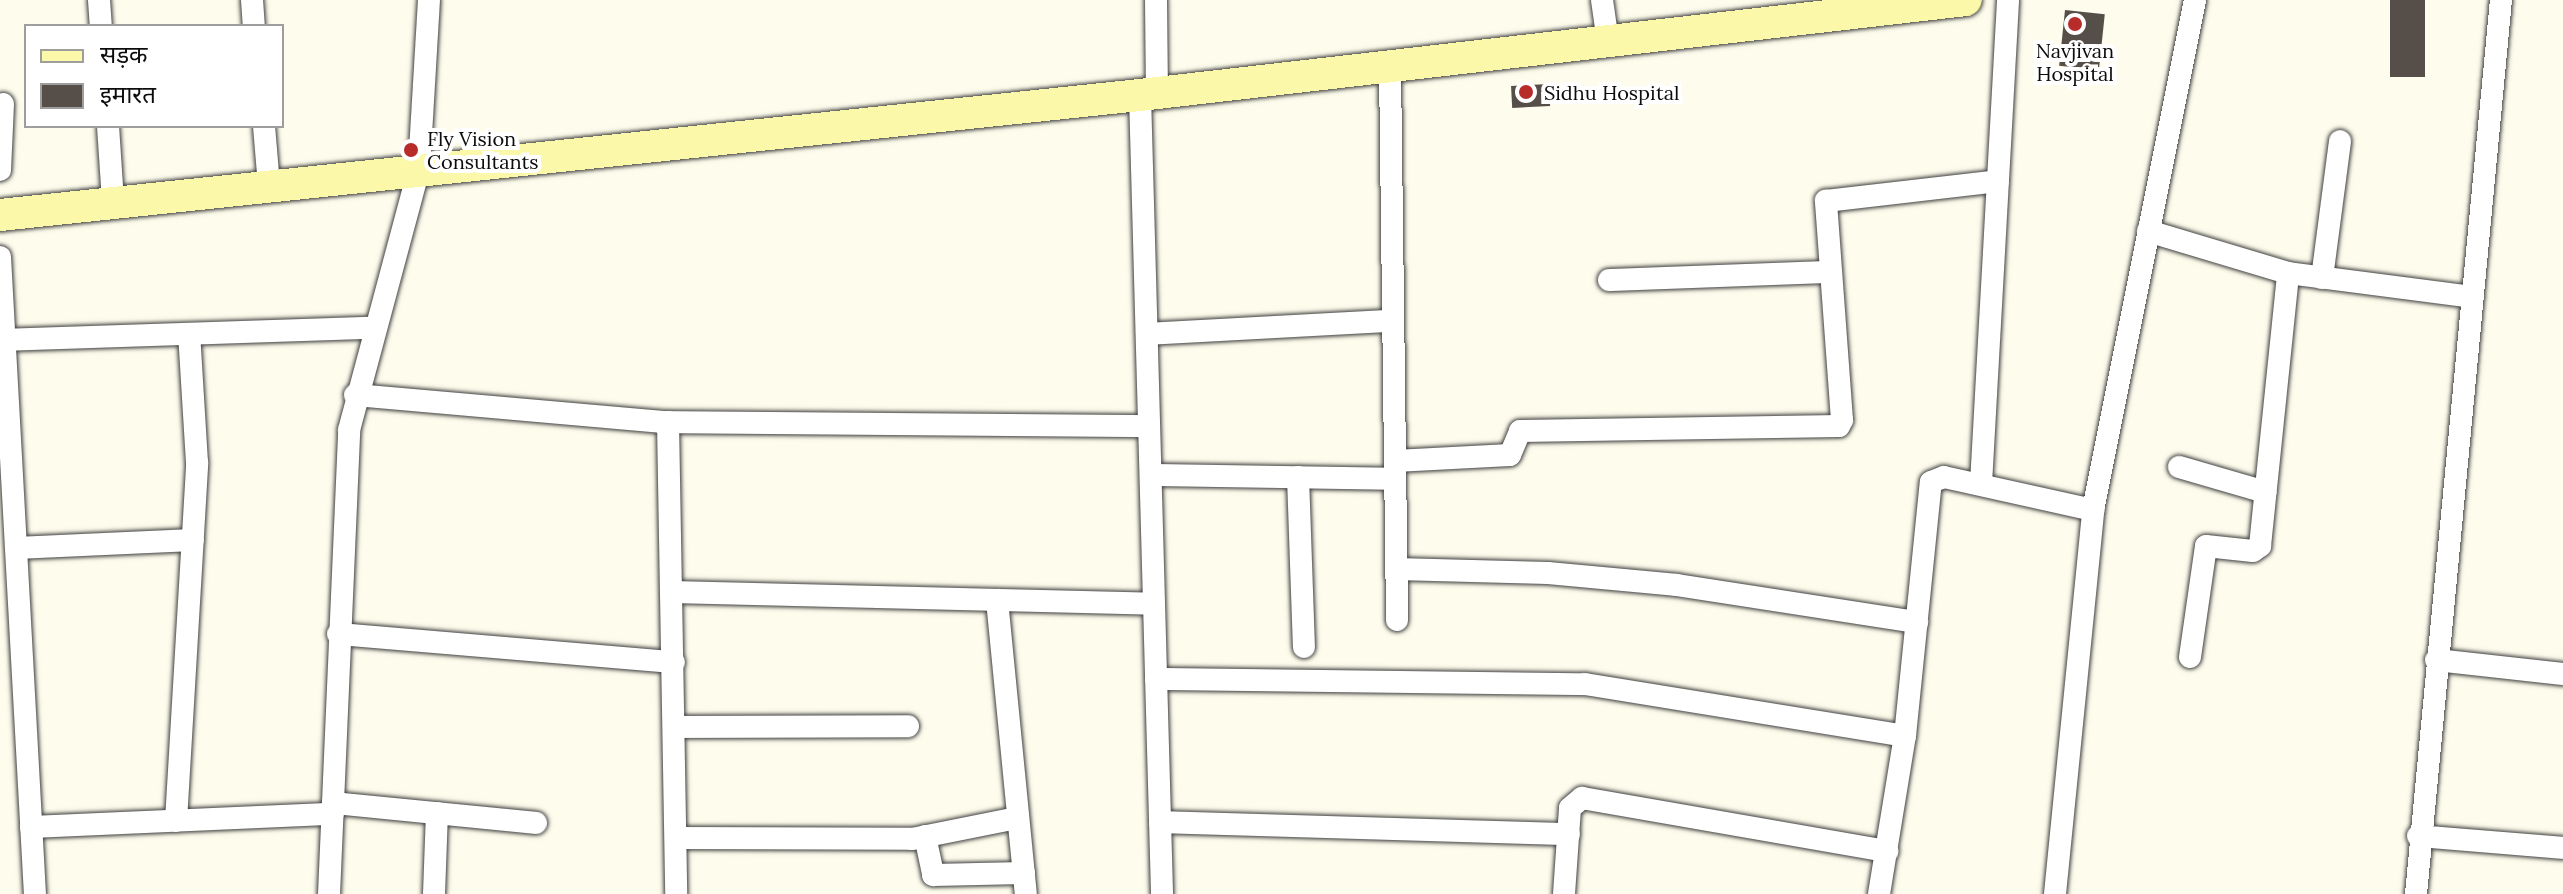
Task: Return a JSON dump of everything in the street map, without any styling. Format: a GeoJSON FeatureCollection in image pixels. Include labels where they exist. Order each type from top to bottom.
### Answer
{"type":"FeatureCollection","features":[{"type":"Feature","properties":{"kind":"main road"},"geometry":{"type":"LineString","coordinates":[[0,215],[419,168],[1149,94],[1966,0]]}},
{"type":"Feature","properties":{"kind":"street"},"geometry":{"type":"LineString","coordinates":[[99,0],[101,24]]}},
{"type":"Feature","properties":{"kind":"street"},"geometry":{"type":"LineString","coordinates":[[252,0],[254,24]]}},
{"type":"Feature","properties":{"kind":"street"},"geometry":{"type":"LineString","coordinates":[[329,894],[338,634],[355,395],[419,168],[429,0]]}},
{"type":"Feature","properties":{"kind":"street"},"geometry":{"type":"LineString","coordinates":[[1156,0],[1149,94],[1147,334],[1162,894]]}},
{"type":"Feature","properties":{"kind":"street"},"geometry":{"type":"LineString","coordinates":[[1602,0],[1608,42]]}},
{"type":"Feature","properties":{"kind":"street"},"geometry":{"type":"LineString","coordinates":[[1981,484],[2008,0]]}},
{"type":"Feature","properties":{"kind":"street"},"geometry":{"type":"LineString","coordinates":[[2055,894],[2093,510],[2195,0]]}},
{"type":"Feature","properties":{"kind":"street"},"geometry":{"type":"LineString","coordinates":[[2416,894],[2418,836],[2501,0]]}},
{"type":"Feature","properties":{"kind":"street"},"geometry":{"type":"LineString","coordinates":[[1390,67],[1390,321],[1397,620]]}},
{"type":"Feature","properties":{"kind":"street"},"geometry":{"type":"LineString","coordinates":[[0,170],[3,104]]}},
{"type":"Feature","properties":{"kind":"street"},"geometry":{"type":"LineString","coordinates":[[108,128],[113,202]]}},
{"type":"Feature","properties":{"kind":"street"},"geometry":{"type":"LineString","coordinates":[[264,128],[269,185]]}},
{"type":"Feature","properties":{"kind":"street"},"geometry":{"type":"LineString","coordinates":[[2322,278],[2340,141]]}},
{"type":"Feature","properties":{"kind":"street"},"geometry":{"type":"LineString","coordinates":[[1151,475],[1298,477],[1395,470],[1510,455],[1520,431],[1839,426],[1824,207],[1828,199],[1998,181]]}},
{"type":"Feature","properties":{"kind":"street"},"geometry":{"type":"LineString","coordinates":[[2148,231],[2288,273],[2472,297]]}},
{"type":"Feature","properties":{"kind":"street"},"geometry":{"type":"LineString","coordinates":[[0,257],[35,894]]}},
{"type":"Feature","properties":{"kind":"street"},"geometry":{"type":"LineString","coordinates":[[1609,280],[1829,272]]}},
{"type":"Feature","properties":{"kind":"street"},"geometry":{"type":"LineString","coordinates":[[2190,657],[2206,547],[2258,550],[2288,273]]}},
{"type":"Feature","properties":{"kind":"street"},"geometry":{"type":"LineString","coordinates":[[1147,334],[1390,321]]}},
{"type":"Feature","properties":{"kind":"street"},"geometry":{"type":"LineString","coordinates":[[3,346],[189,334],[375,328]]}},
{"type":"Feature","properties":{"kind":"street"},"geometry":{"type":"LineString","coordinates":[[176,821],[197,463],[189,334]]}},
{"type":"Feature","properties":{"kind":"street"},"geometry":{"type":"LineString","coordinates":[[355,395],[668,422],[1149,426]]}},
{"type":"Feature","properties":{"kind":"street"},"geometry":{"type":"LineString","coordinates":[[668,422],[676,727],[676,894]]}},
{"type":"Feature","properties":{"kind":"street"},"geometry":{"type":"LineString","coordinates":[[2179,467],[2265,492]]}},
{"type":"Feature","properties":{"kind":"street"},"geometry":{"type":"LineString","coordinates":[[1298,477],[1304,647]]}},
{"type":"Feature","properties":{"kind":"street"},"geometry":{"type":"LineString","coordinates":[[1879,894],[1905,736],[1928,489],[1944,477],[2093,510]]}},
{"type":"Feature","properties":{"kind":"street"},"geometry":{"type":"LineString","coordinates":[[16,548],[193,540]]}},
{"type":"Feature","properties":{"kind":"street"},"geometry":{"type":"LineString","coordinates":[[1396,569],[1548,573],[1677,585],[1917,622]]}},
{"type":"Feature","properties":{"kind":"street"},"geometry":{"type":"LineString","coordinates":[[672,592],[1154,604]]}},
{"type":"Feature","properties":{"kind":"street"},"geometry":{"type":"LineString","coordinates":[[925,836],[933,875],[1025,884],[997,600]]}},
{"type":"Feature","properties":{"kind":"street"},"geometry":{"type":"LineString","coordinates":[[338,634],[674,662]]}},
{"type":"Feature","properties":{"kind":"street"},"geometry":{"type":"LineString","coordinates":[[2436,660],[2563,674]]}},
{"type":"Feature","properties":{"kind":"street"},"geometry":{"type":"LineString","coordinates":[[1156,679],[1585,684],[1905,736]]}},
{"type":"Feature","properties":{"kind":"street"},"geometry":{"type":"LineString","coordinates":[[676,727],[908,726]]}},
{"type":"Feature","properties":{"kind":"street"},"geometry":{"type":"LineString","coordinates":[[1564,894],[1570,808],[1582,798],[1887,851]]}},
{"type":"Feature","properties":{"kind":"street"},"geometry":{"type":"LineString","coordinates":[[31,827],[176,821],[333,809],[437,813],[536,823]]}},
{"type":"Feature","properties":{"kind":"street"},"geometry":{"type":"LineString","coordinates":[[434,894],[437,813]]}},
{"type":"Feature","properties":{"kind":"street"},"geometry":{"type":"LineString","coordinates":[[677,838],[925,836],[1017,818]]}},
{"type":"Feature","properties":{"kind":"street"},"geometry":{"type":"LineString","coordinates":[[1160,822],[1569,834]]}},
{"type":"Feature","properties":{"kind":"street"},"geometry":{"type":"LineString","coordinates":[[2418,836],[2563,848]]}},
{"type":"Feature","properties":{"kind":"building"},"geometry":{"type":"Polygon","coordinates":[[[2390,0],[2425,0],[2425,77],[2390,77],[2390,0]]]}},
{"type":"Feature","properties":{"kind":"building"},"geometry":{"type":"Polygon","coordinates":[[[2065,10],[2105,14],[2099,70],[2059,66],[2065,10]]]}},
{"type":"Feature","properties":{"kind":"building"},"geometry":{"type":"Polygon","coordinates":[[[1549,84],[1550,106],[1512,108],[1511,86],[1549,84]]]}},
{"type":"Feature","properties":{"kind":"place","name":"Navjivan Hospital"},"geometry":{"type":"Point","coordinates":[2075,24]}},
{"type":"Feature","properties":{"kind":"place","name":"Sidhu Hospital"},"geometry":{"type":"Point","coordinates":[1526,92]}},
{"type":"Feature","properties":{"kind":"place","name":"Fly Vision Consultants"},"geometry":{"type":"Point","coordinates":[411,150]}}]}
